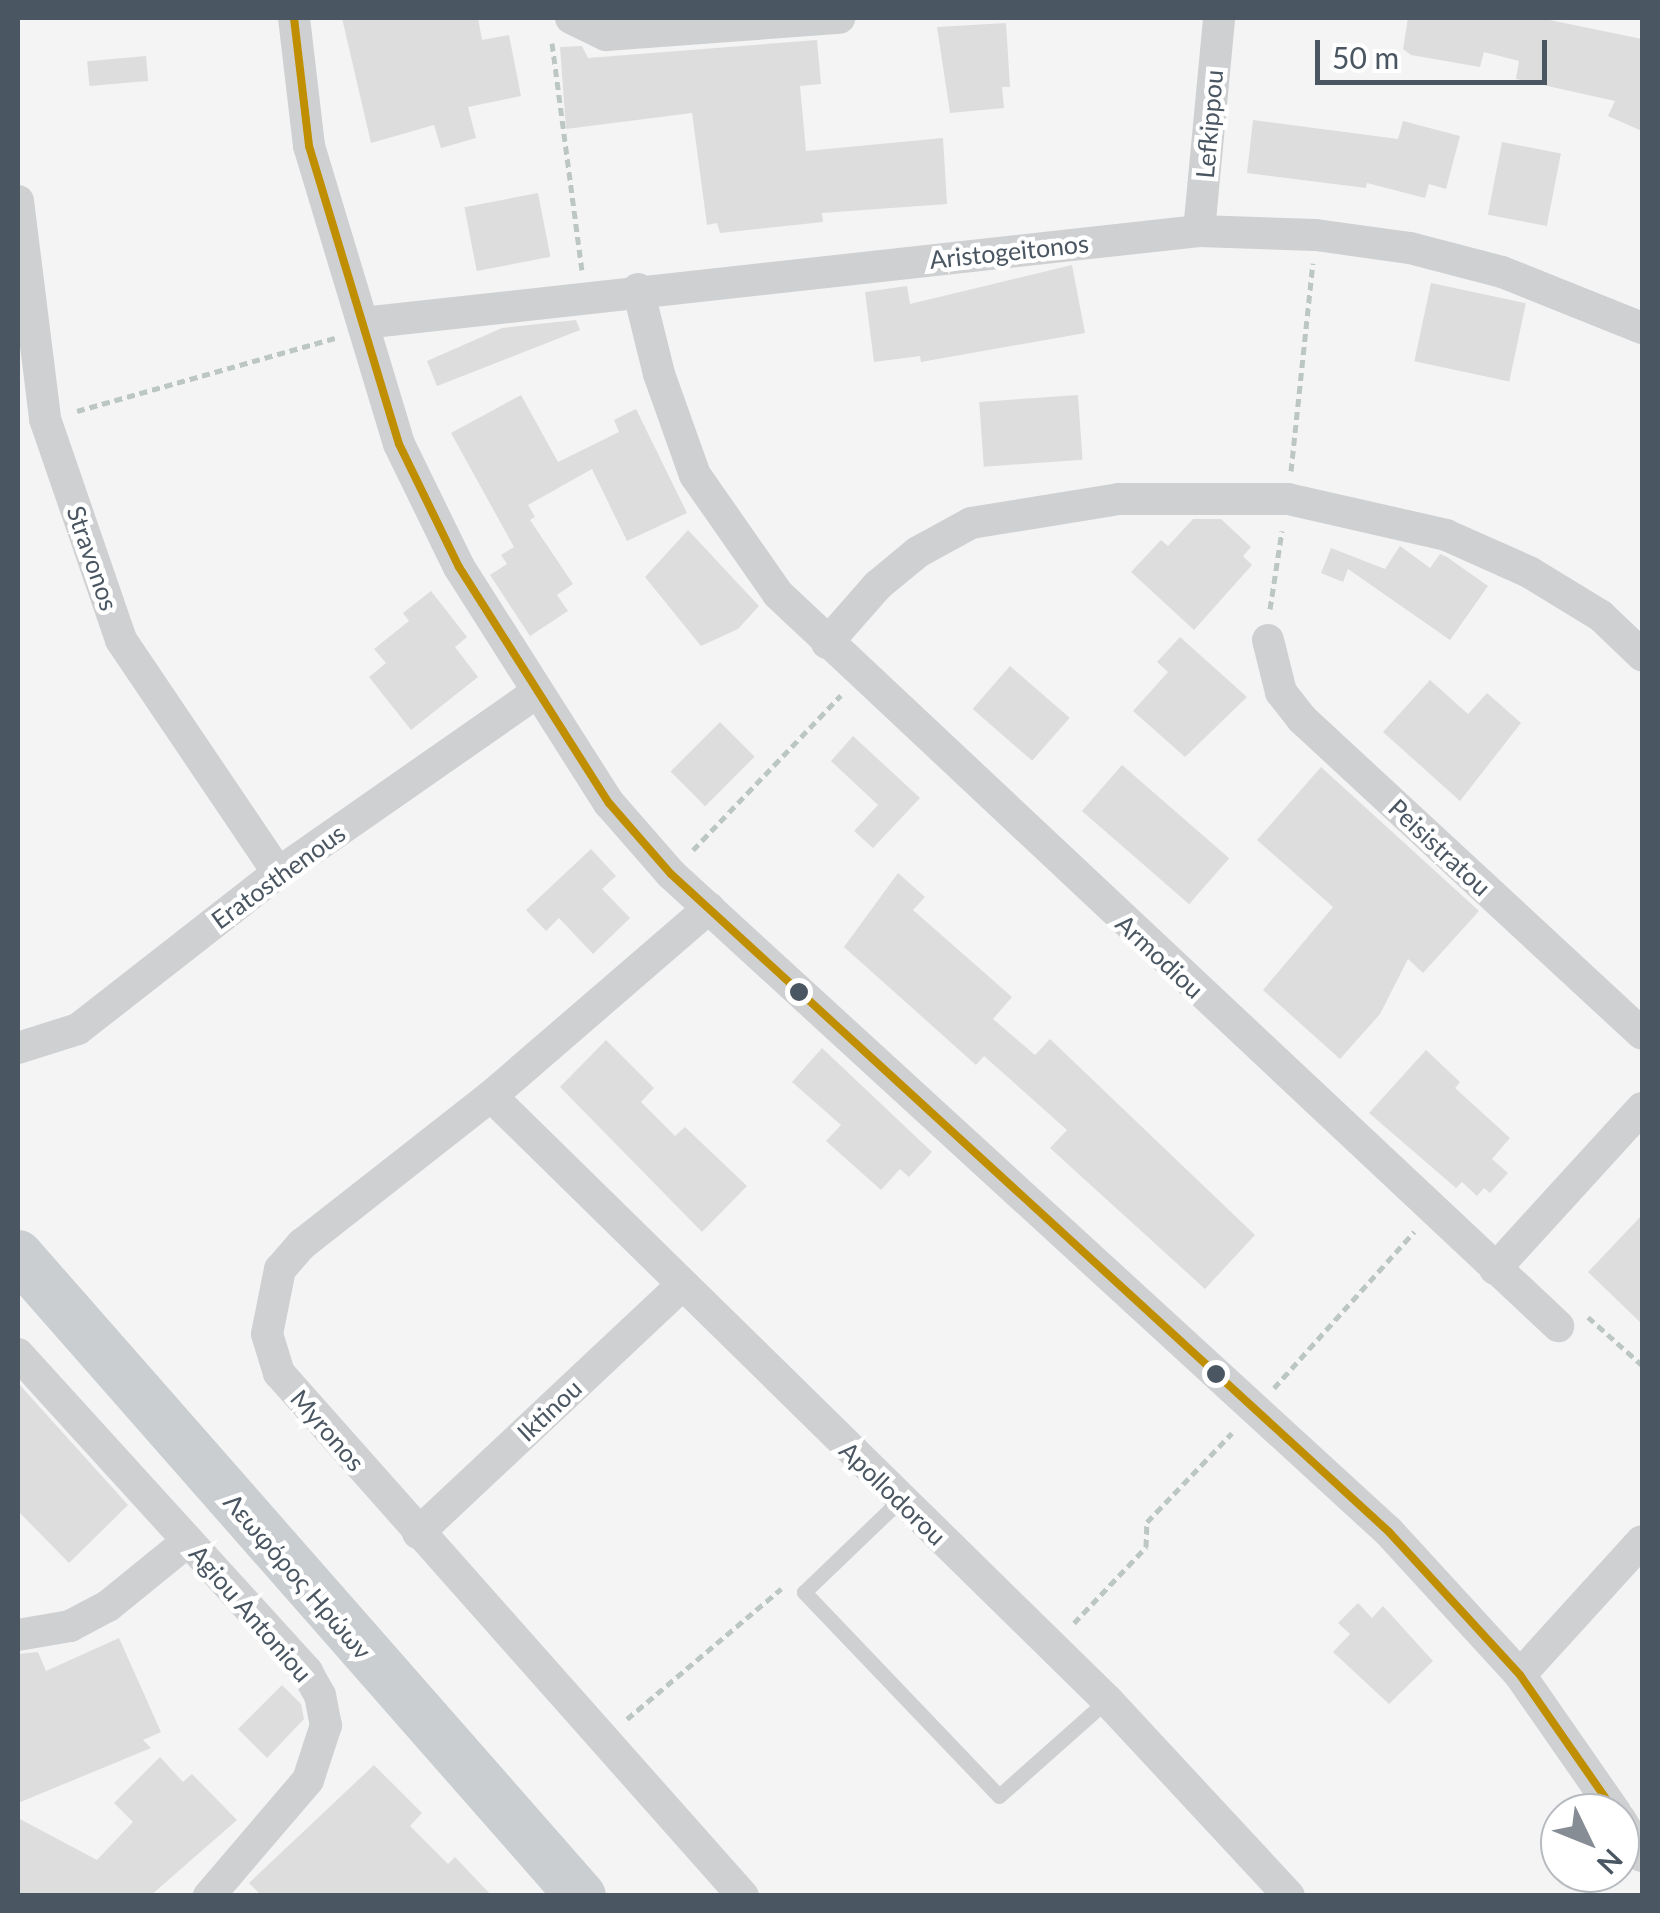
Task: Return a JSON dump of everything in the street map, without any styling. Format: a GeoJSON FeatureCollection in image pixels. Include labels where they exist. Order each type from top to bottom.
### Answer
{"type":"FeatureCollection","features":[{"type":"Feature","properties":{"kind":"main road","name":"Λεωφόρος Ηρώων"},"geometry":{"type":"LineString","coordinates":[[18,1255],[581,1896]]}},
{"type":"Feature","properties":{"kind":"street"},"geometry":{"type":"LineString","coordinates":[[294,18],[308,146],[398,444],[458,567],[535,694],[609,803],[671,874],[1388,1532],[1520,1674],[1602,1793]]}},
{"type":"Feature","properties":{"kind":"street"},"geometry":{"type":"LineString","coordinates":[[564,25],[606,35],[839,18]]}},
{"type":"Feature","properties":{"kind":"street","name":"Lefkippou"},"geometry":{"type":"LineString","coordinates":[[1199,231],[1219,18]]}},
{"type":"Feature","properties":{"kind":"street","name":"Stravonos"},"geometry":{"type":"LineString","coordinates":[[18,201],[45,419],[120,640],[278,873]]}},
{"type":"Feature","properties":{"kind":"street","name":"Aristogeitonos"},"geometry":{"type":"LineString","coordinates":[[363,323],[1199,231],[1316,235],[1410,248],[1502,272],[1642,328]]}},
{"type":"Feature","properties":{"kind":"street","name":"Armodiou"},"geometry":{"type":"LineString","coordinates":[[638,290],[658,374],[695,475],[778,594],[1558,1326]]}},
{"type":"Feature","properties":{"kind":"street"},"geometry":{"type":"LineString","coordinates":[[826,643],[905,562],[971,523],[1119,499],[1288,500],[1446,535],[1572,598],[1642,656]]}},
{"type":"Feature","properties":{"kind":"street","name":"Peisistratou"},"geometry":{"type":"LineString","coordinates":[[1268,640],[1280,692],[1302,719],[1642,1034]]}},
{"type":"Feature","properties":{"kind":"street","name":"Eratosthenous"},"geometry":{"type":"LineString","coordinates":[[18,1048],[78,1029],[278,873],[535,694]]}},
{"type":"Feature","properties":{"kind":"street","name":"Myronos"},"geometry":{"type":"LineString","coordinates":[[709,908],[491,1096],[302,1244],[280,1269],[270,1298],[267,1334],[279,1373],[744,1896]]}},
{"type":"Feature","properties":{"kind":"street","name":"Apollodorou"},"geometry":{"type":"LineString","coordinates":[[491,1096],[1106,1700],[1289,1896]]}},
{"type":"Feature","properties":{"kind":"street"},"geometry":{"type":"LineString","coordinates":[[1495,1269],[1642,1108]]}},
{"type":"Feature","properties":{"kind":"street","name":"Iktinou"},"geometry":{"type":"LineString","coordinates":[[418,1533],[681,1286]]}},
{"type":"Feature","properties":{"kind":"street","name":"Agiou Antoniou"},"geometry":{"type":"LineString","coordinates":[[18,1354],[307,1672],[326,1725],[308,1780],[209,1896]]}},
{"type":"Feature","properties":{"kind":"street"},"geometry":{"type":"LineString","coordinates":[[18,1636],[70,1626],[108,1606],[188,1541]]}},
{"type":"Feature","properties":{"kind":"street"},"geometry":{"type":"LineString","coordinates":[[1520,1674],[1642,1541]]}},
{"type":"Feature","properties":{"kind":"lane"},"geometry":{"type":"LineString","coordinates":[[900,1500],[804,1592],[1000,1796],[1106,1700]]}},
{"type":"Feature","properties":{"kind":"path"},"geometry":{"type":"LineString","coordinates":[[564,25],[551,46],[585,296]]}},
{"type":"Feature","properties":{"kind":"path"},"geometry":{"type":"LineString","coordinates":[[1268,640],[1288,500],[1316,235]]}},
{"type":"Feature","properties":{"kind":"path"},"geometry":{"type":"LineString","coordinates":[[45,419],[321,346],[363,323]]}},
{"type":"Feature","properties":{"kind":"path"},"geometry":{"type":"LineString","coordinates":[[671,874],[860,675]]}},
{"type":"Feature","properties":{"kind":"path"},"geometry":{"type":"LineString","coordinates":[[1558,1326],[1581,1311],[1642,1365]]}},
{"type":"Feature","properties":{"kind":"path"},"geometry":{"type":"LineString","coordinates":[[604,1740],[776,1588],[804,1592]]}},
{"type":"Feature","properties":{"kind":"building"},"geometry":{"type":"Polygon","coordinates":[[[342,18],[478,18],[482,40],[509,35],[521,96],[468,107],[476,138],[441,148],[434,125],[371,143],[342,18]]]}},
{"type":"Feature","properties":{"kind":"building"},"geometry":{"type":"Polygon","coordinates":[[[1408,18],[1540,18],[1642,39],[1642,131],[1608,116],[1615,101],[1516,79],[1519,61],[1484,52],[1480,67],[1411,55],[1403,49],[1408,18]]]}},
{"type":"Feature","properties":{"kind":"building"},"geometry":{"type":"Polygon","coordinates":[[[1006,23],[1010,87],[1002,87],[1004,108],[950,113],[937,27],[1006,23]]]}},
{"type":"Feature","properties":{"kind":"building"},"geometry":{"type":"Polygon","coordinates":[[[817,40],[821,84],[800,86],[806,151],[943,138],[947,204],[822,213],[823,222],[720,233],[717,223],[707,225],[692,113],[566,129],[560,47],[582,46],[588,58],[817,40]]]}},
{"type":"Feature","properties":{"kind":"building"},"geometry":{"type":"Polygon","coordinates":[[[146,56],[148,81],[89,86],[87,61],[146,56]]]}},
{"type":"Feature","properties":{"kind":"building"},"geometry":{"type":"Polygon","coordinates":[[[1253,120],[1398,139],[1403,121],[1460,136],[1446,189],[1429,184],[1425,198],[1367,183],[1366,188],[1247,173],[1253,120]]]}},
{"type":"Feature","properties":{"kind":"building"},"geometry":{"type":"Polygon","coordinates":[[[1502,142],[1561,153],[1547,226],[1488,215],[1502,142]]]}},
{"type":"Feature","properties":{"kind":"building"},"geometry":{"type":"Polygon","coordinates":[[[538,193],[550,257],[477,271],[464,207],[538,193]]]}},
{"type":"Feature","properties":{"kind":"building"},"geometry":{"type":"Polygon","coordinates":[[[1072,265],[1085,333],[921,362],[920,356],[874,362],[865,292],[907,286],[910,304],[1072,265]]]}},
{"type":"Feature","properties":{"kind":"building"},"geometry":{"type":"Polygon","coordinates":[[[1431,283],[1526,303],[1509,381],[1414,361],[1431,283]]]}},
{"type":"Feature","properties":{"kind":"building"},"geometry":{"type":"Polygon","coordinates":[[[576,320],[580,330],[437,386],[427,361],[502,328],[576,320]]]}},
{"type":"Feature","properties":{"kind":"building"},"geometry":{"type":"Polygon","coordinates":[[[521,395],[558,462],[619,432],[614,420],[636,409],[687,513],[627,541],[592,469],[528,505],[535,517],[530,520],[573,584],[557,595],[568,611],[530,636],[490,575],[507,564],[501,555],[514,547],[451,433],[521,395]]]}},
{"type":"Feature","properties":{"kind":"building"},"geometry":{"type":"Polygon","coordinates":[[[1078,395],[1083,460],[984,467],[979,402],[1078,395]]]}},
{"type":"Feature","properties":{"kind":"building"},"geometry":{"type":"Polygon","coordinates":[[[1193,519],[1221,519],[1251,547],[1243,556],[1252,565],[1194,630],[1131,572],[1161,540],[1168,546],[1193,519]]]}},
{"type":"Feature","properties":{"kind":"building"},"geometry":{"type":"Polygon","coordinates":[[[688,530],[759,606],[738,629],[701,646],[645,577],[688,530]]]}},
{"type":"Feature","properties":{"kind":"building"},"geometry":{"type":"Polygon","coordinates":[[[1400,546],[1430,568],[1440,554],[1447,557],[1488,586],[1450,640],[1348,569],[1343,582],[1321,573],[1331,548],[1385,569],[1400,546]]]}},
{"type":"Feature","properties":{"kind":"building"},"geometry":{"type":"Polygon","coordinates":[[[431,591],[467,637],[455,647],[478,677],[411,730],[369,677],[386,663],[374,649],[409,621],[403,613],[431,591]]]}},
{"type":"Feature","properties":{"kind":"building"},"geometry":{"type":"Polygon","coordinates":[[[1180,637],[1247,697],[1185,757],[1133,711],[1168,672],[1157,662],[1180,637]]]}},
{"type":"Feature","properties":{"kind":"building"},"geometry":{"type":"Polygon","coordinates":[[[1010,666],[1070,718],[1032,761],[973,709],[1010,666]]]}},
{"type":"Feature","properties":{"kind":"building"},"geometry":{"type":"Polygon","coordinates":[[[1430,680],[1468,714],[1487,693],[1521,723],[1460,801],[1383,732],[1430,680]]]}},
{"type":"Feature","properties":{"kind":"building"},"geometry":{"type":"Polygon","coordinates":[[[720,722],[755,757],[705,806],[671,771],[720,722]]]}},
{"type":"Feature","properties":{"kind":"building"},"geometry":{"type":"Polygon","coordinates":[[[853,736],[920,798],[873,848],[854,831],[878,805],[831,761],[853,736]]]}},
{"type":"Feature","properties":{"kind":"building"},"geometry":{"type":"Polygon","coordinates":[[[1122,765],[1229,858],[1189,904],[1082,811],[1122,765]]]}},
{"type":"Feature","properties":{"kind":"building"},"geometry":{"type":"Polygon","coordinates":[[[1321,767],[1479,911],[1423,973],[1408,959],[1380,1014],[1340,1059],[1263,990],[1333,907],[1257,840],[1321,767]]]}},
{"type":"Feature","properties":{"kind":"building"},"geometry":{"type":"Polygon","coordinates":[[[591,849],[616,876],[602,889],[630,918],[593,954],[559,918],[546,931],[526,910],[591,849]]]}},
{"type":"Feature","properties":{"kind":"building"},"geometry":{"type":"Polygon","coordinates":[[[898,873],[925,897],[913,910],[1012,997],[993,1019],[1035,1055],[1050,1039],[1255,1235],[1205,1289],[1050,1148],[1067,1130],[984,1056],[976,1065],[844,947],[898,873]]]}},
{"type":"Feature","properties":{"kind":"building"},"geometry":{"type":"Polygon","coordinates":[[[606,1040],[654,1088],[641,1102],[675,1136],[685,1127],[747,1186],[702,1232],[560,1087],[606,1040]]]}},
{"type":"Feature","properties":{"kind":"building"},"geometry":{"type":"Polygon","coordinates":[[[822,1048],[932,1152],[909,1177],[900,1169],[881,1190],[826,1141],[841,1125],[792,1082],[822,1048]]]}},
{"type":"Feature","properties":{"kind":"building"},"geometry":{"type":"Polygon","coordinates":[[[1426,1050],[1460,1082],[1455,1088],[1510,1138],[1492,1159],[1508,1173],[1490,1193],[1484,1188],[1477,1196],[1462,1182],[1456,1188],[1369,1113],[1426,1050]]]}},
{"type":"Feature","properties":{"kind":"building"},"geometry":{"type":"Polygon","coordinates":[[[1642,1215],[1642,1324],[1588,1272],[1642,1215]]]}},
{"type":"Feature","properties":{"kind":"building"},"geometry":{"type":"Polygon","coordinates":[[[18,1383],[128,1505],[69,1563],[18,1511],[18,1383]]]}},
{"type":"Feature","properties":{"kind":"building"},"geometry":{"type":"Polygon","coordinates":[[[1358,1603],[1372,1618],[1383,1606],[1433,1661],[1389,1704],[1333,1652],[1350,1634],[1338,1623],[1358,1603]]]}},
{"type":"Feature","properties":{"kind":"building"},"geometry":{"type":"Polygon","coordinates":[[[119,1638],[161,1732],[143,1740],[151,1748],[18,1803],[18,1654],[38,1652],[46,1671],[119,1638]]]}},
{"type":"Feature","properties":{"kind":"building"},"geometry":{"type":"Polygon","coordinates":[[[282,1685],[301,1704],[304,1719],[267,1758],[238,1729],[282,1685]]]}},
{"type":"Feature","properties":{"kind":"building"},"geometry":{"type":"Polygon","coordinates":[[[160,1757],[183,1782],[192,1774],[237,1820],[150,1896],[18,1896],[18,1818],[97,1860],[133,1822],[114,1803],[160,1757]]]}},
{"type":"Feature","properties":{"kind":"building"},"geometry":{"type":"Polygon","coordinates":[[[374,1765],[422,1813],[410,1826],[448,1864],[455,1857],[492,1896],[262,1896],[249,1883],[374,1765]]]}},
{"type":"Feature","properties":{"kind":"transit line"},"geometry":{"type":"LineString","coordinates":[[294,18],[309,146],[399,444],[459,567],[609,803],[671,874],[1389,1532],[1520,1675],[1602,1793]]}}]}
